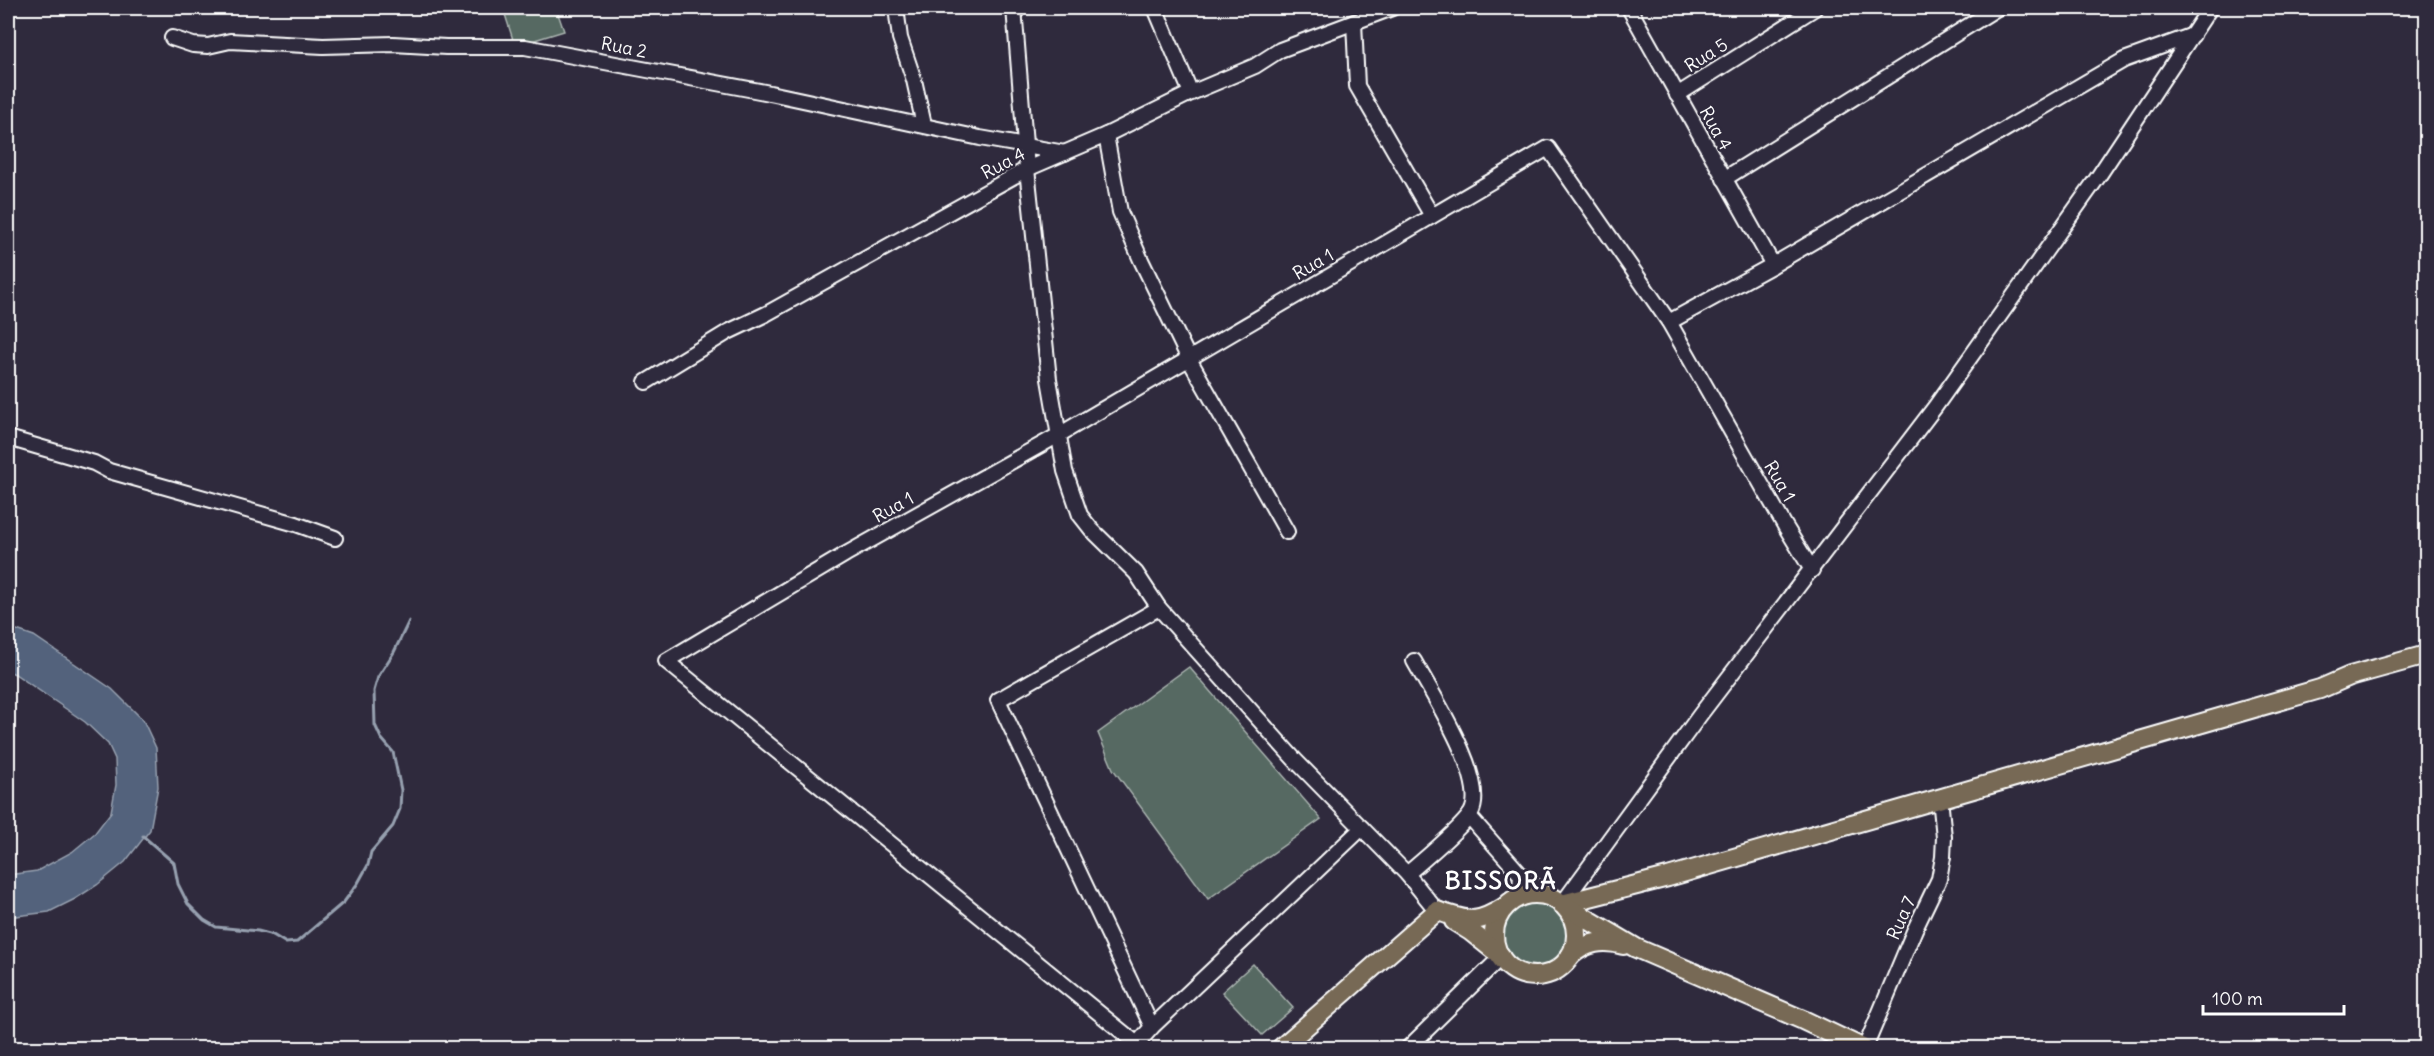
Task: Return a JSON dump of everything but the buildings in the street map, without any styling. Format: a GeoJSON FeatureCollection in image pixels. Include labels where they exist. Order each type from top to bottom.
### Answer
{"type":"FeatureCollection","features":[{"type":"Feature","properties":{"kind":"main road"},"geometry":{"type":"LineString","coordinates":[[1556,901],[1668,877],[2320,689],[2350,676],[2427,655]]}},
{"type":"Feature","properties":{"kind":"main road"},"geometry":{"type":"LineString","coordinates":[[1437,911],[1470,921],[1479,920],[1511,903],[1534,895],[1556,901],[1636,948],[1864,1048]]}},
{"type":"Feature","properties":{"kind":"main road"},"geometry":{"type":"LineString","coordinates":[[1556,901],[1568,911],[1575,927],[1576,941],[1570,956]]}},
{"type":"Feature","properties":{"kind":"main road"},"geometry":{"type":"LineString","coordinates":[[1500,956],[1495,940],[1495,930],[1500,914],[1511,903]]}},
{"type":"Feature","properties":{"kind":"main road"},"geometry":{"type":"LineString","coordinates":[[1437,911],[1470,931],[1517,971],[1535,976],[1553,972],[1583,946],[1599,942],[1636,948]]}},
{"type":"Feature","properties":{"kind":"main road"},"geometry":{"type":"LineString","coordinates":[[1281,1048],[1437,911]]}},
{"type":"Feature","properties":{"kind":"street"},"geometry":{"type":"LineString","coordinates":[[896,8],[900,38],[914,80],[924,125]]}},
{"type":"Feature","properties":{"kind":"street"},"geometry":{"type":"LineString","coordinates":[[1014,8],[1027,169],[1049,379],[1057,436],[1068,482],[1080,514],[1091,529],[1136,573],[1159,608],[1295,760],[1407,874],[1437,911]]}},
{"type":"Feature","properties":{"kind":"street"},"geometry":{"type":"LineString","coordinates":[[1155,8],[1191,93]]}},
{"type":"Feature","properties":{"kind":"street","name":"Rua 4"},"geometry":{"type":"LineString","coordinates":[[646,382],[728,332],[766,314],[1027,169],[1255,66],[1280,50],[1392,8]]}},
{"type":"Feature","properties":{"kind":"street","name":"Rua 4"},"geometry":{"type":"LineString","coordinates":[[1629,8],[1773,265]]}},
{"type":"Feature","properties":{"kind":"street","name":"Rua 5"},"geometry":{"type":"LineString","coordinates":[[1677,95],[1815,8]]}},
{"type":"Feature","properties":{"kind":"street"},"geometry":{"type":"LineString","coordinates":[[1724,179],[1997,8]]}},
{"type":"Feature","properties":{"kind":"street"},"geometry":{"type":"LineString","coordinates":[[1469,816],[1521,875],[1556,901],[1812,570],[1948,388],[2098,177],[2210,8]]}},
{"type":"Feature","properties":{"kind":"street"},"geometry":{"type":"LineString","coordinates":[[1354,22],[1357,86],[1432,216]]}},
{"type":"Feature","properties":{"kind":"street"},"geometry":{"type":"LineString","coordinates":[[1669,322],[1773,265],[2124,60],[2193,34]]}},
{"type":"Feature","properties":{"kind":"street","name":"Rua 2"},"geometry":{"type":"LineString","coordinates":[[172,38],[193,45],[208,46],[230,41],[322,46],[393,44],[525,47],[770,93],[1065,153]]}},
{"type":"Feature","properties":{"kind":"street"},"geometry":{"type":"LineString","coordinates":[[1106,135],[1120,212],[1189,359],[1287,532]]}},
{"type":"Feature","properties":{"kind":"street","name":"Rua 1"},"geometry":{"type":"LineString","coordinates":[[1139,1046],[666,661],[846,554],[1057,436],[1548,148],[1669,322],[1812,570]]}},
{"type":"Feature","properties":{"kind":"street"},"geometry":{"type":"LineString","coordinates":[[8,438],[94,463],[130,478],[297,524],[335,538]]}},
{"type":"Feature","properties":{"kind":"street"},"geometry":{"type":"LineString","coordinates":[[1152,1027],[998,700],[1159,608]]}},
{"type":"Feature","properties":{"kind":"street"},"geometry":{"type":"LineString","coordinates":[[1407,874],[1469,816],[1475,797],[1469,763],[1414,661]]}},
{"type":"Feature","properties":{"kind":"street","name":"Rua 7"},"geometry":{"type":"LineString","coordinates":[[1864,1048],[1939,879],[1944,837],[1940,798]]}},
{"type":"Feature","properties":{"kind":"street"},"geometry":{"type":"LineString","coordinates":[[1139,1046],[1152,1027],[1362,828]]}},
{"type":"Feature","properties":{"kind":"street"},"geometry":{"type":"LineString","coordinates":[[1511,903],[1520,889],[1521,875]]}},
{"type":"Feature","properties":{"kind":"street"},"geometry":{"type":"LineString","coordinates":[[1408,1048],[1500,956]]}},
{"type":"Feature","properties":{"kind":"green space"},"geometry":{"type":"Polygon","coordinates":[[[503,8],[556,8],[564,31],[515,46],[503,8]]]}},
{"type":"Feature","properties":{"kind":"green space"},"geometry":{"type":"Polygon","coordinates":[[[1189,667],[1321,819],[1208,899],[1113,769],[1098,733],[1189,667]]]}},
{"type":"Feature","properties":{"kind":"green space"},"geometry":{"type":"Polygon","coordinates":[[[1535,902],[1548,904],[1558,912],[1566,922],[1568,935],[1566,948],[1558,958],[1548,966],[1535,968],[1522,966],[1512,958],[1504,948],[1502,935],[1504,922],[1512,912],[1522,904],[1535,902]]]}},
{"type":"Feature","properties":{"kind":"green space"},"geometry":{"type":"Polygon","coordinates":[[[1253,964],[1293,1008],[1262,1035],[1222,992],[1253,964]]]}},
{"type":"Feature","properties":{"kind":"water"},"geometry":{"type":"Polygon","coordinates":[[[8,627],[34,636],[112,689],[143,720],[156,748],[158,787],[150,830],[125,862],[97,885],[49,912],[8,919],[8,875],[37,871],[72,852],[95,833],[111,812],[116,785],[115,759],[108,744],[85,722],[8,671],[8,627]]]}},
{"type":"Feature","properties":{"kind":"waterway"},"geometry":{"type":"LineString","coordinates":[[143,836],[174,863],[178,884],[188,904],[204,920],[216,927],[258,931],[273,935],[286,943],[297,942],[344,902],[368,865],[371,852],[393,826],[400,809],[401,790],[393,752],[381,738],[375,725],[374,691],[378,677],[394,652],[409,621]]}},
{"type":"Feature","properties":{"kind":"district","name":"BISSORÃ"},"geometry":{"type":"Point","coordinates":[1501,880]}}]}
